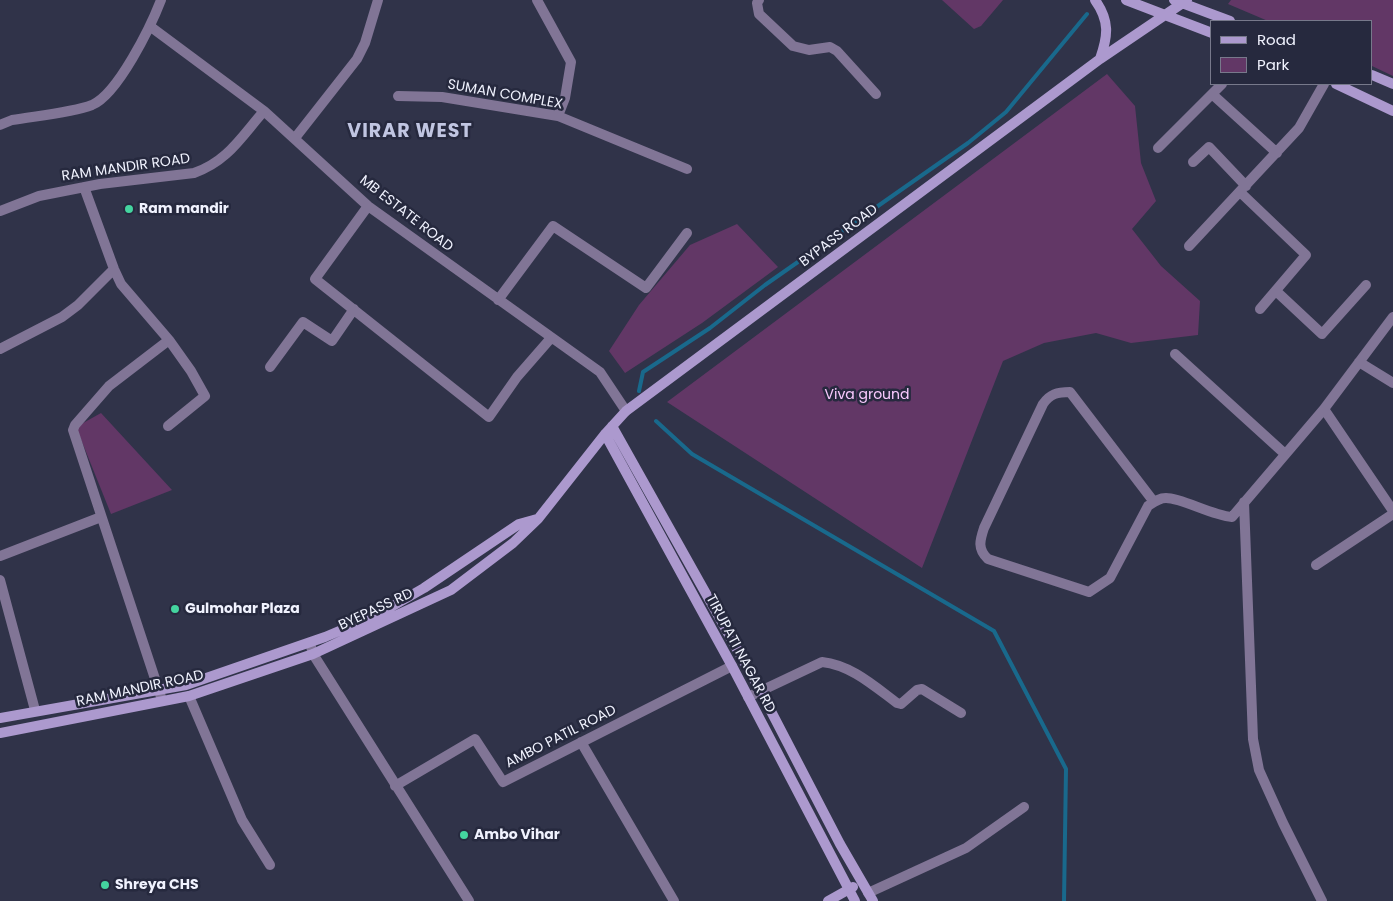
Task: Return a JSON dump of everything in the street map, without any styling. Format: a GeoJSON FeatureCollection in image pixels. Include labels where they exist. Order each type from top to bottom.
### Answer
{"type":"FeatureCollection","features":[{"type":"Feature","properties":{"kind":"main road"},"geometry":{"type":"LineString","coordinates":[[1095,0],[1100,8],[1107,37],[1100,59]]}},
{"type":"Feature","properties":{"kind":"main road"},"geometry":{"type":"LineString","coordinates":[[1126,0],[1210,32]]}},
{"type":"Feature","properties":{"kind":"main road"},"geometry":{"type":"LineString","coordinates":[[1181,1],[1228,20]]}},
{"type":"Feature","properties":{"kind":"main road","name":"BYPASS ROAD"},"geometry":{"type":"LineString","coordinates":[[538,519],[626,411],[1100,59],[1165,16],[1181,1]]}},
{"type":"Feature","properties":{"kind":"main road"},"geometry":{"type":"LineString","coordinates":[[1373,75],[1393,84]]}},
{"type":"Feature","properties":{"kind":"main road"},"geometry":{"type":"LineString","coordinates":[[1338,85],[1393,111]]}},
{"type":"Feature","properties":{"kind":"main road"},"geometry":{"type":"LineString","coordinates":[[609,430],[760,690],[868,898]]}},
{"type":"Feature","properties":{"kind":"main road","name":"TIRUPATI NAGAR RD"},"geometry":{"type":"LineString","coordinates":[[609,430],[855,901]]}},
{"type":"Feature","properties":{"kind":"main road"},"geometry":{"type":"LineString","coordinates":[[0,718],[34,710],[186,685],[310,642],[377,615],[431,584],[519,524],[538,519]]}},
{"type":"Feature","properties":{"kind":"main road","name":"BYEPASS RD"},"geometry":{"type":"LineString","coordinates":[[313,654],[451,590],[513,543],[538,519]]}},
{"type":"Feature","properties":{"kind":"main road","name":"RAM MANDIR ROAD"},"geometry":{"type":"LineString","coordinates":[[0,734],[189,696],[313,654]]}},
{"type":"Feature","properties":{"kind":"main road"},"geometry":{"type":"LineString","coordinates":[[828,901],[861,882]]}},
{"type":"Feature","properties":{"kind":"street"},"geometry":{"type":"LineString","coordinates":[[0,125],[12,120],[90,106],[108,94],[151,27],[160,0]]}},
{"type":"Feature","properties":{"kind":"street"},"geometry":{"type":"LineString","coordinates":[[295,138],[357,59],[365,43],[378,0]]}},
{"type":"Feature","properties":{"kind":"street"},"geometry":{"type":"LineString","coordinates":[[537,0],[571,62],[565,98],[558,116]]}},
{"type":"Feature","properties":{"kind":"street"},"geometry":{"type":"LineString","coordinates":[[759,0],[757,2],[759,14],[793,46],[809,50],[830,47],[837,51],[876,94]]}},
{"type":"Feature","properties":{"kind":"street","name":"MB ESTATE ROAD"},"geometry":{"type":"LineString","coordinates":[[151,27],[264,111],[368,206],[600,372],[626,411]]}},
{"type":"Feature","properties":{"kind":"street"},"geometry":{"type":"LineString","coordinates":[[1158,148],[1221,85]]}},
{"type":"Feature","properties":{"kind":"street"},"geometry":{"type":"LineString","coordinates":[[1189,246],[1299,128],[1323,85]]}},
{"type":"Feature","properties":{"kind":"street"},"geometry":{"type":"LineString","coordinates":[[1212,94],[1277,153]]}},
{"type":"Feature","properties":{"kind":"street","name":"SUMAN COMPLEX"},"geometry":{"type":"LineString","coordinates":[[398,96],[442,98],[558,116],[687,169]]}},
{"type":"Feature","properties":{"kind":"street","name":"RAM MANDIR ROAD"},"geometry":{"type":"LineString","coordinates":[[0,211],[39,196],[84,187],[194,173],[223,159],[264,111]]}},
{"type":"Feature","properties":{"kind":"street"},"geometry":{"type":"LineString","coordinates":[[1193,162],[1209,147],[1243,189],[1306,255],[1260,309]]}},
{"type":"Feature","properties":{"kind":"street"},"geometry":{"type":"LineString","coordinates":[[84,187],[114,269],[130,296],[169,340],[192,371],[205,396],[168,426]]}},
{"type":"Feature","properties":{"kind":"street"},"geometry":{"type":"LineString","coordinates":[[368,206],[315,279],[489,417],[517,376],[551,338]]}},
{"type":"Feature","properties":{"kind":"street"},"geometry":{"type":"LineString","coordinates":[[498,300],[553,226],[646,288],[687,233]]}},
{"type":"Feature","properties":{"kind":"street"},"geometry":{"type":"LineString","coordinates":[[0,349],[62,317],[78,305],[114,269]]}},
{"type":"Feature","properties":{"kind":"street"},"geometry":{"type":"LineString","coordinates":[[1276,291],[1322,334],[1366,285]]}},
{"type":"Feature","properties":{"kind":"street"},"geometry":{"type":"LineString","coordinates":[[270,367],[304,322],[332,341],[354,309]]}},
{"type":"Feature","properties":{"kind":"street"},"geometry":{"type":"LineString","coordinates":[[1154,502],[1070,392],[1060,392],[1048,397],[1043,404],[984,528],[980,539],[981,550],[988,559],[1089,592],[1110,578],[1141,518],[1154,502],[1167,498],[1221,516],[1232,517],[1324,409],[1393,317]]}},
{"type":"Feature","properties":{"kind":"street"},"geometry":{"type":"LineString","coordinates":[[162,700],[73,428],[109,386],[169,340]]}},
{"type":"Feature","properties":{"kind":"street"},"geometry":{"type":"LineString","coordinates":[[1175,354],[1285,454]]}},
{"type":"Feature","properties":{"kind":"street"},"geometry":{"type":"LineString","coordinates":[[1359,362],[1393,383]]}},
{"type":"Feature","properties":{"kind":"street"},"geometry":{"type":"LineString","coordinates":[[1316,565],[1393,512],[1324,409]]}},
{"type":"Feature","properties":{"kind":"street"},"geometry":{"type":"LineString","coordinates":[[1244,502],[1253,740],[1259,770],[1322,901]]}},
{"type":"Feature","properties":{"kind":"street"},"geometry":{"type":"LineString","coordinates":[[0,556],[101,517]]}},
{"type":"Feature","properties":{"kind":"street"},"geometry":{"type":"LineString","coordinates":[[0,580],[34,710]]}},
{"type":"Feature","properties":{"kind":"street"},"geometry":{"type":"LineString","coordinates":[[310,642],[313,654],[469,901]]}},
{"type":"Feature","properties":{"kind":"street"},"geometry":{"type":"LineString","coordinates":[[748,697],[822,662],[834,664],[864,678],[897,703],[901,704],[918,690],[922,689],[961,713]]}},
{"type":"Feature","properties":{"kind":"street","name":"AMBO PATIL ROAD"},"geometry":{"type":"LineString","coordinates":[[395,786],[475,740],[502,782],[732,666]]}},
{"type":"Feature","properties":{"kind":"street"},"geometry":{"type":"LineString","coordinates":[[189,696],[242,820],[270,865]]}},
{"type":"Feature","properties":{"kind":"street"},"geometry":{"type":"LineString","coordinates":[[581,742],[674,901]]}},
{"type":"Feature","properties":{"kind":"street"},"geometry":{"type":"LineString","coordinates":[[868,898],[966,848],[1024,807]]}},
{"type":"Feature","properties":{"kind":"green space"},"geometry":{"type":"Polygon","coordinates":[[[942,0],[1003,0],[981,26],[974,29],[942,0]]]}},
{"type":"Feature","properties":{"kind":"green space"},"geometry":{"type":"Polygon","coordinates":[[[1231,0],[1393,0],[1393,76],[1373,66],[1373,20],[1266,20],[1228,4],[1231,0]]]}},
{"type":"Feature","properties":{"kind":"green space","name":"Viva ground"},"geometry":{"type":"Polygon","coordinates":[[[1107,74],[1135,106],[1141,163],[1156,201],[1132,229],[1161,266],[1200,301],[1198,335],[1131,343],[1096,333],[1044,343],[1003,361],[922,568],[667,402],[1107,74]]]}},
{"type":"Feature","properties":{"kind":"green space"},"geometry":{"type":"Polygon","coordinates":[[[737,224],[778,267],[702,323],[625,373],[609,351],[639,305],[690,245],[737,224]]]}},
{"type":"Feature","properties":{"kind":"green space"},"geometry":{"type":"Polygon","coordinates":[[[101,413],[172,490],[111,514],[76,427],[101,413]]]}},
{"type":"Feature","properties":{"kind":"waterway"},"geometry":{"type":"LineString","coordinates":[[639,391],[643,372],[710,328],[765,285],[968,143],[1006,112],[1087,14]]}},
{"type":"Feature","properties":{"kind":"waterway"},"geometry":{"type":"LineString","coordinates":[[656,421],[692,454],[994,631],[1066,769],[1064,901]]}},
{"type":"Feature","properties":{"kind":"place","name":"Ram mandir"},"geometry":{"type":"Point","coordinates":[129,209]}},
{"type":"Feature","properties":{"kind":"place","name":"Gulmohar Plaza"},"geometry":{"type":"Point","coordinates":[175,609]}},
{"type":"Feature","properties":{"kind":"place","name":"Ambo Vihar"},"geometry":{"type":"Point","coordinates":[464,835]}},
{"type":"Feature","properties":{"kind":"place","name":"Shreya CHS"},"geometry":{"type":"Point","coordinates":[105,885]}},
{"type":"Feature","properties":{"kind":"district","name":"VIRAR WEST"},"geometry":{"type":"Point","coordinates":[410,132]}}]}
